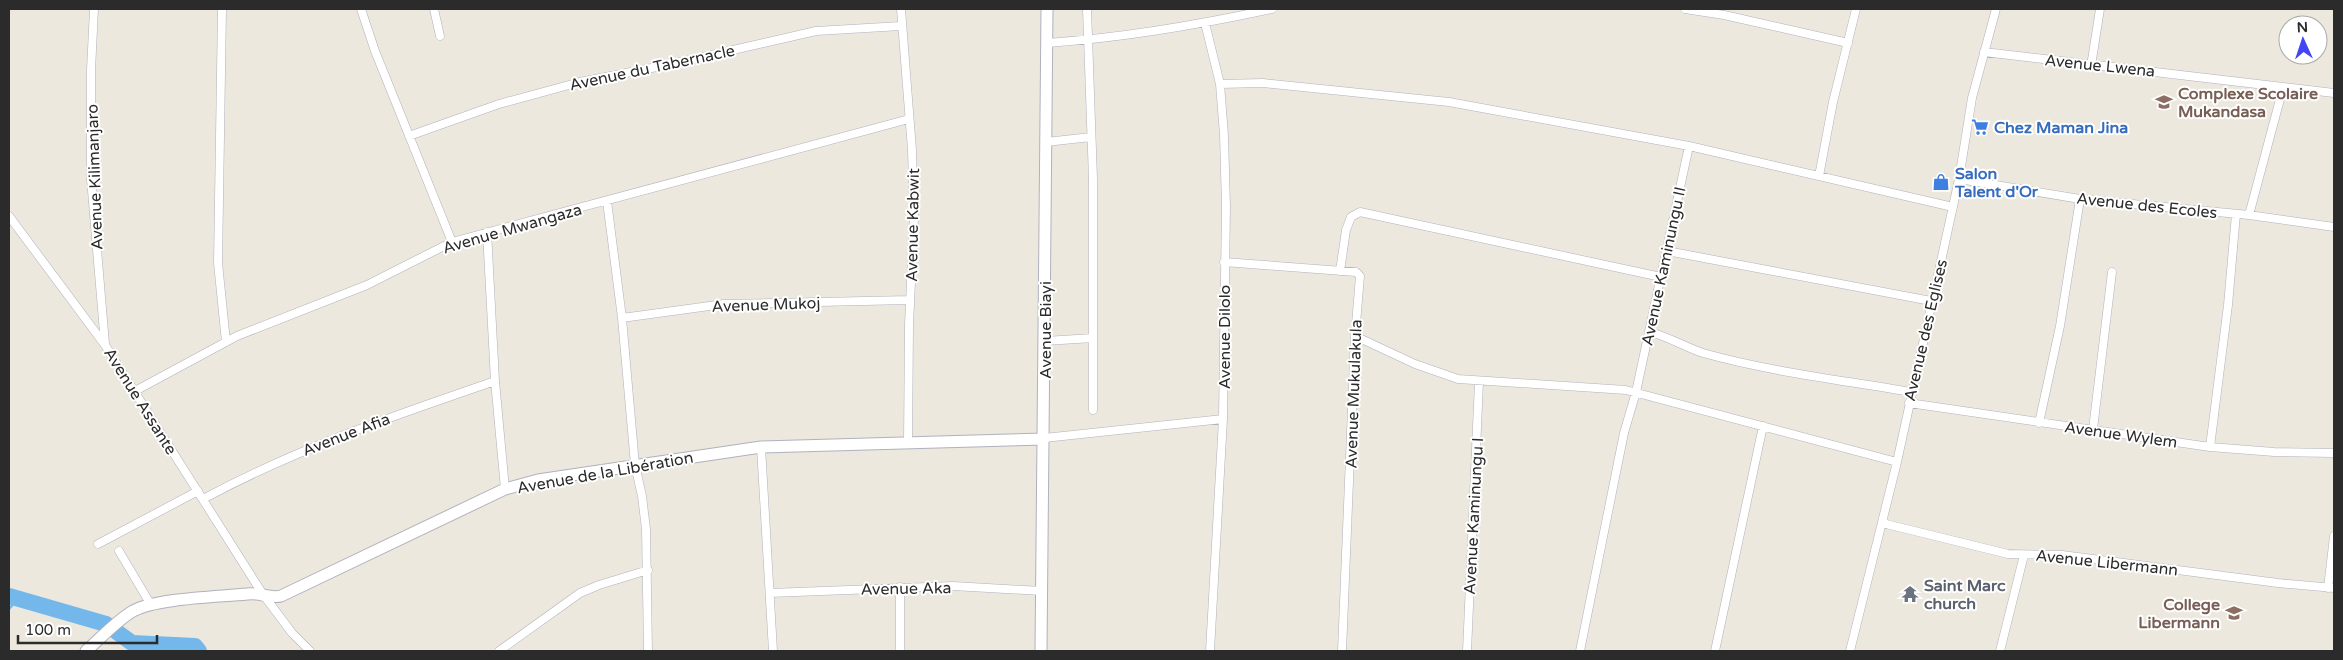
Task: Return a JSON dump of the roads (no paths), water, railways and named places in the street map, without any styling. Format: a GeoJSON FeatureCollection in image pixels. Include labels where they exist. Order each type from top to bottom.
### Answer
{"type":"FeatureCollection","features":[{"type":"Feature","properties":{"kind":"street","name":"Avenue Kilimanjaro"},"geometry":{"type":"LineString","coordinates":[[94,9],[91,70],[91,179],[106,345]]}},
{"type":"Feature","properties":{"kind":"street"},"geometry":{"type":"LineString","coordinates":[[222,9],[218,263],[226,342]]}},
{"type":"Feature","properties":{"kind":"street"},"geometry":{"type":"LineString","coordinates":[[361,9],[375,51],[452,242]]}},
{"type":"Feature","properties":{"kind":"street"},"geometry":{"type":"LineString","coordinates":[[434,9],[440,36]]}},
{"type":"Feature","properties":{"kind":"street","name":"Avenue Kabwit"},"geometry":{"type":"LineString","coordinates":[[901,9],[914,218],[910,300],[908,442]]}},
{"type":"Feature","properties":{"kind":"street","name":"Avenue Biayi"},"geometry":{"type":"LineString","coordinates":[[1041,651],[1047,9]]}},
{"type":"Feature","properties":{"kind":"street"},"geometry":{"type":"LineString","coordinates":[[1088,9],[1093,179],[1093,410]]}},
{"type":"Feature","properties":{"kind":"street"},"geometry":{"type":"LineString","coordinates":[[1047,42],[1088,40],[1205,23],[1272,9]]}},
{"type":"Feature","properties":{"kind":"street"},"geometry":{"type":"LineString","coordinates":[[1685,9],[1725,12],[1848,43]]}},
{"type":"Feature","properties":{"kind":"street"},"geometry":{"type":"LineString","coordinates":[[1819,176],[1833,102],[1856,9]]}},
{"type":"Feature","properties":{"kind":"street","name":"Avenue des Eglises"},"geometry":{"type":"LineString","coordinates":[[1850,651],[1897,462],[1959,179],[1972,98],[1996,9]]}},
{"type":"Feature","properties":{"kind":"street"},"geometry":{"type":"LineString","coordinates":[[2091,66],[2100,9]]}},
{"type":"Feature","properties":{"kind":"street","name":"Avenue Dilolo"},"geometry":{"type":"LineString","coordinates":[[1205,23],[1220,84],[1225,158],[1223,419],[1210,651]]}},
{"type":"Feature","properties":{"kind":"street","name":"Avenue du Tabernacle"},"geometry":{"type":"LineString","coordinates":[[410,136],[499,104],[588,80],[672,64],[816,31],[901,26]]}},
{"type":"Feature","properties":{"kind":"street","name":"Avenue Lwena"},"geometry":{"type":"LineString","coordinates":[[1984,52],[2334,93]]}},
{"type":"Feature","properties":{"kind":"street"},"geometry":{"type":"LineString","coordinates":[[1220,84],[1263,82],[1457,103],[1689,146],[1953,207]]}},
{"type":"Feature","properties":{"kind":"street"},"geometry":{"type":"LineString","coordinates":[[2249,215],[2283,88]]}},
{"type":"Feature","properties":{"kind":"street","name":"Avenue Mwangaza"},"geometry":{"type":"LineString","coordinates":[[135,390],[226,342],[366,285],[452,242],[909,119]]}},
{"type":"Feature","properties":{"kind":"street"},"geometry":{"type":"LineString","coordinates":[[1046,142],[1091,137]]}},
{"type":"Feature","properties":{"kind":"street","name":"Avenue Kaminungu II"},"geometry":{"type":"LineString","coordinates":[[1580,651],[1624,433],[1650,332],[1689,146]]}},
{"type":"Feature","properties":{"kind":"street","name":"Avenue des Ecoles"},"geometry":{"type":"LineString","coordinates":[[1959,179],[2080,198],[2249,215],[2334,227]]}},
{"type":"Feature","properties":{"kind":"street"},"geometry":{"type":"LineString","coordinates":[[2039,423],[2060,326],[2080,198]]}},
{"type":"Feature","properties":{"kind":"street"},"geometry":{"type":"LineString","coordinates":[[607,201],[622,318],[635,465],[643,503],[648,570],[648,651]]}},
{"type":"Feature","properties":{"kind":"street"},"geometry":{"type":"LineString","coordinates":[[1340,271],[1346,230],[1351,217],[1360,212],[1661,277]]}},
{"type":"Feature","properties":{"kind":"street"},"geometry":{"type":"LineString","coordinates":[[2210,447],[2228,305],[2236,214]]}},
{"type":"Feature","properties":{"kind":"street","name":"Avenue Assante"},"geometry":{"type":"LineString","coordinates":[[9,216],[106,345],[262,593],[292,633],[310,651]]}},
{"type":"Feature","properties":{"kind":"street"},"geometry":{"type":"LineString","coordinates":[[487,232],[495,381],[505,489]]}},
{"type":"Feature","properties":{"kind":"street"},"geometry":{"type":"LineString","coordinates":[[1667,251],[1931,301]]}},
{"type":"Feature","properties":{"kind":"street","name":"Avenue Mukulakula"},"geometry":{"type":"LineString","coordinates":[[1224,262],[1356,272],[1360,276],[1355,336],[1342,651]]}},
{"type":"Feature","properties":{"kind":"street"},"geometry":{"type":"LineString","coordinates":[[2093,429],[2112,272]]}},
{"type":"Feature","properties":{"kind":"street","name":"Avenue Mukoj"},"geometry":{"type":"LineString","coordinates":[[622,318],[724,304],[910,300]]}},
{"type":"Feature","properties":{"kind":"street"},"geometry":{"type":"LineString","coordinates":[[1650,332],[1671,338],[1702,352],[1736,361],[1912,392]]}},
{"type":"Feature","properties":{"kind":"street"},"geometry":{"type":"LineString","coordinates":[[1355,336],[1446,376],[1479,382],[1606,388],[1636,392],[1897,462]]}},
{"type":"Feature","properties":{"kind":"street"},"geometry":{"type":"LineString","coordinates":[[1045,341],[1093,338]]}},
{"type":"Feature","properties":{"kind":"street","name":"Avenue Afia"},"geometry":{"type":"LineString","coordinates":[[203,500],[264,467],[331,438],[495,381]]}},
{"type":"Feature","properties":{"kind":"street","name":"Avenue Kaminungu I"},"geometry":{"type":"LineString","coordinates":[[1467,651],[1479,382]]}},
{"type":"Feature","properties":{"kind":"street","name":"Avenue Wylem"},"geometry":{"type":"LineString","coordinates":[[1909,403],[2210,447],[2274,452],[2334,453]]}},
{"type":"Feature","properties":{"kind":"street"},"geometry":{"type":"LineString","coordinates":[[1044,438],[1223,419]]}},
{"type":"Feature","properties":{"kind":"street"},"geometry":{"type":"LineString","coordinates":[[1715,651],[1763,426]]}},
{"type":"Feature","properties":{"kind":"street","name":"Avenue de la Libération"},"geometry":{"type":"LineString","coordinates":[[86,651],[125,617],[139,608],[151,605],[262,593],[275,597],[505,489],[538,480],[761,447],[1044,438]]}},
{"type":"Feature","properties":{"kind":"street"},"geometry":{"type":"LineString","coordinates":[[761,447],[773,651]]}},
{"type":"Feature","properties":{"kind":"street"},"geometry":{"type":"LineString","coordinates":[[98,544],[198,491]]}},
{"type":"Feature","properties":{"kind":"street","name":"Avenue Libermann"},"geometry":{"type":"LineString","coordinates":[[1882,523],[1993,551],[2024,555],[2080,557],[2278,583],[2331,588]]}},
{"type":"Feature","properties":{"kind":"street"},"geometry":{"type":"LineString","coordinates":[[2331,588],[2334,536]]}},
{"type":"Feature","properties":{"kind":"street"},"geometry":{"type":"LineString","coordinates":[[120,551],[151,605]]}},
{"type":"Feature","properties":{"kind":"street"},"geometry":{"type":"LineString","coordinates":[[2000,651],[2024,555]]}},
{"type":"Feature","properties":{"kind":"street"},"geometry":{"type":"LineString","coordinates":[[500,651],[580,593],[599,584],[648,570]]}},
{"type":"Feature","properties":{"kind":"street"},"geometry":{"type":"LineString","coordinates":[[900,587],[900,651]]}},
{"type":"Feature","properties":{"kind":"street","name":"Avenue Aka"},"geometry":{"type":"LineString","coordinates":[[770,592],[900,587],[976,587],[1042,591]]}},
{"type":"Feature","properties":{"kind":"waterway"},"geometry":{"type":"LineString","coordinates":[[9,596],[106,624],[132,643],[195,646],[199,651]]}},
{"type":"Feature","properties":{"kind":"waterway"},"geometry":{"type":"LineString","coordinates":[[9,609],[17,600]]}},
{"type":"Feature","properties":{"kind":"place","name":"Complexe Scolaire Mukandasa"},"geometry":{"type":"Point","coordinates":[2164,102]}},
{"type":"Feature","properties":{"kind":"place","name":"Chez Maman Jina"},"geometry":{"type":"Point","coordinates":[1980,127]}},
{"type":"Feature","properties":{"kind":"place","name":"Salon Talent d'Or"},"geometry":{"type":"Point","coordinates":[1941,182]}},
{"type":"Feature","properties":{"kind":"place","name":"Saint Marc church"},"geometry":{"type":"Point","coordinates":[1910,594]}},
{"type":"Feature","properties":{"kind":"place","name":"College Libermann"},"geometry":{"type":"Point","coordinates":[2234,613]}}]}
